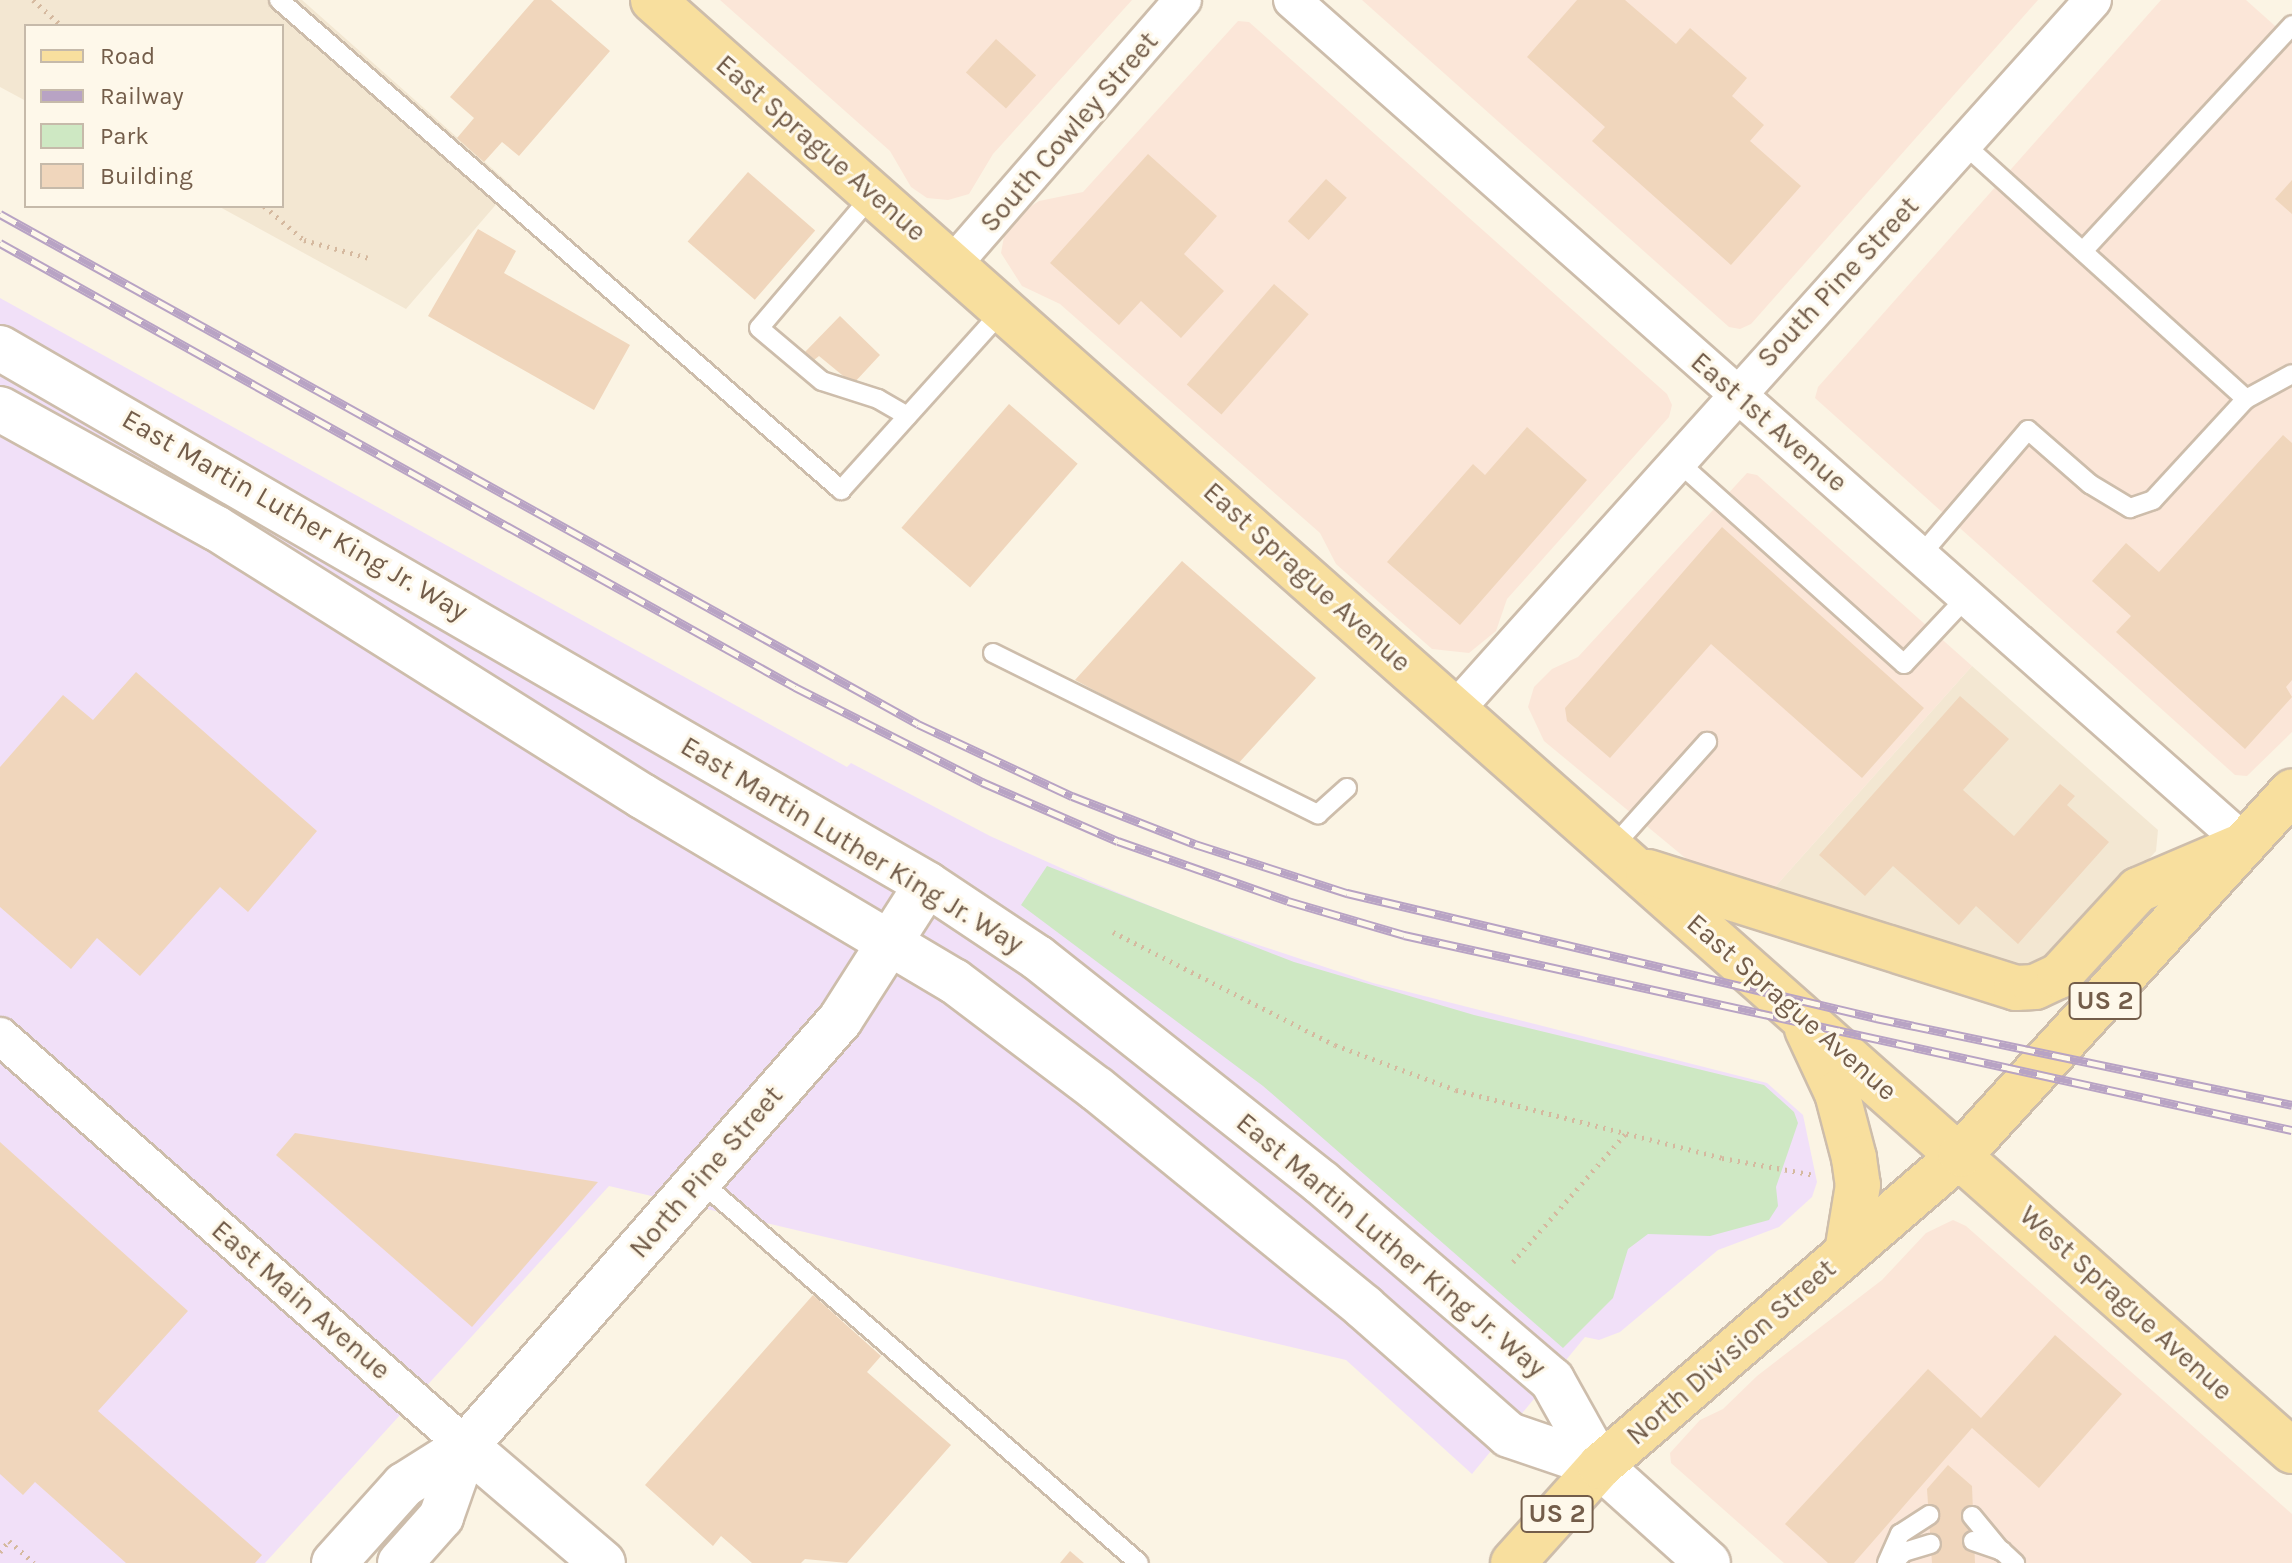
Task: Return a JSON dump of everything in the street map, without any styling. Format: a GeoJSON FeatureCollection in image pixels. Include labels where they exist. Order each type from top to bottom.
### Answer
{"type":"FeatureCollection","features":[{"type":"Feature","properties":{"kind":"main road","name":"East Sprague Avenue"},"geometry":{"type":"LineString","coordinates":[[653,0],[1005,308],[1621,858],[1961,1154]]}},
{"type":"Feature","properties":{"kind":"main road","name":"US 2"},"geometry":{"type":"LineString","coordinates":[[1961,1154],[2292,791]]}},
{"type":"Feature","properties":{"kind":"main road"},"geometry":{"type":"LineString","coordinates":[[1621,858],[2016,988],[2035,987],[2059,976],[2138,890],[2246,844]]}},
{"type":"Feature","properties":{"kind":"main road"},"geometry":{"type":"LineString","coordinates":[[1797,1011],[1837,1093],[1850,1141],[1858,1185],[1847,1252]]}},
{"type":"Feature","properties":{"kind":"main road","name":"North Division Street"},"geometry":{"type":"LineString","coordinates":[[1513,1563],[1600,1466],[1961,1154]]}},
{"type":"Feature","properties":{"kind":"main road","name":"West Sprague Avenue"},"geometry":{"type":"LineString","coordinates":[[1961,1154],[2292,1451]]}},
{"type":"Feature","properties":{"kind":"street","name":"South Cowley Street"},"geometry":{"type":"LineString","coordinates":[[954,263],[1183,0]]}},
{"type":"Feature","properties":{"kind":"street","name":"East 1st Avenue"},"geometry":{"type":"LineString","coordinates":[[1292,0],[2246,844]]}},
{"type":"Feature","properties":{"kind":"street","name":"South Pine Street"},"geometry":{"type":"LineString","coordinates":[[1456,709],[1736,393],[1965,145],[2093,0]]}},
{"type":"Feature","properties":{"kind":"street","name":"East Martin Luther King Jr. Way"},"geometry":{"type":"LineString","coordinates":[[0,348],[927,884],[1038,958],[1322,1183],[1552,1380],[1600,1466]]}},
{"type":"Feature","properties":{"kind":"street","name":"East Martin Luther King Jr. Way"},"geometry":{"type":"LineString","coordinates":[[0,409],[216,528],[642,796],[893,941],[1097,1089],[1364,1307],[1509,1435],[1600,1466]]}},
{"type":"Feature","properties":{"kind":"street","name":"North Pine Street"},"geometry":{"type":"LineString","coordinates":[[334,1563],[404,1485],[466,1446],[840,1020],[927,884]]}},
{"type":"Feature","properties":{"kind":"street","name":"East Main Avenue"},"geometry":{"type":"LineString","coordinates":[[0,1036],[603,1563]]}},
{"type":"Feature","properties":{"kind":"street","name":"North Pine Street"},"geometry":{"type":"LineString","coordinates":[[400,1563],[441,1517],[466,1446]]}},
{"type":"Feature","properties":{"kind":"street"},"geometry":{"type":"LineString","coordinates":[[1600,1466],[1688,1556]]}},
{"type":"Feature","properties":{"kind":"lane"},"geometry":{"type":"LineString","coordinates":[[279,0],[841,490],[1005,308]]}},
{"type":"Feature","properties":{"kind":"lane"},"geometry":{"type":"LineString","coordinates":[[2083,251],[2292,25]]}},
{"type":"Feature","properties":{"kind":"lane"},"geometry":{"type":"LineString","coordinates":[[1965,145],[2246,399]]}},
{"type":"Feature","properties":{"kind":"lane"},"geometry":{"type":"LineString","coordinates":[[874,193],[759,328],[822,381],[878,399],[908,416]]}},
{"type":"Feature","properties":{"kind":"lane"},"geometry":{"type":"LineString","coordinates":[[1920,556],[2028,430],[2090,484],[2130,508],[2153,500],[2246,399],[2292,374]]}},
{"type":"Feature","properties":{"kind":"lane"},"geometry":{"type":"LineString","coordinates":[[1676,460],[1904,664],[1967,597]]}},
{"type":"Feature","properties":{"kind":"lane"},"geometry":{"type":"LineString","coordinates":[[993,653],[1318,814],[1347,788]]}},
{"type":"Feature","properties":{"kind":"lane"},"geometry":{"type":"LineString","coordinates":[[1621,858],[1707,742]]}},
{"type":"Feature","properties":{"kind":"lane"},"geometry":{"type":"LineString","coordinates":[[699,1180],[1139,1563]]}},
{"type":"Feature","properties":{"kind":"lane"},"geometry":{"type":"LineString","coordinates":[[1890,1563],[1900,1534],[1929,1515]]}},
{"type":"Feature","properties":{"kind":"lane"},"geometry":{"type":"LineString","coordinates":[[1972,1516],[2008,1557]]}},
{"type":"Feature","properties":{"kind":"lane"},"geometry":{"type":"LineString","coordinates":[[1973,1541],[2008,1557]]}},
{"type":"Feature","properties":{"kind":"lane"},"geometry":{"type":"LineString","coordinates":[[1890,1563],[1904,1552],[1931,1544]]}},
{"type":"Feature","properties":{"kind":"path"},"geometry":{"type":"LineString","coordinates":[[33,0],[60,24]]}},
{"type":"Feature","properties":{"kind":"path"},"geometry":{"type":"LineString","coordinates":[[266,208],[304,240],[369,258]]}},
{"type":"Feature","properties":{"kind":"path"},"geometry":{"type":"LineString","coordinates":[[1113,932],[1335,1045],[1456,1090],[1625,1134],[1827,1177]]}},
{"type":"Feature","properties":{"kind":"path"},"geometry":{"type":"LineString","coordinates":[[1513,1262],[1625,1134]]}},
{"type":"Feature","properties":{"kind":"path"},"geometry":{"type":"LineString","coordinates":[[0,1552],[9,1541],[34,1563]]}},
{"type":"Feature","properties":{"kind":"shaded area"},"geometry":{"type":"Polygon","coordinates":[[[0,0],[302,0],[512,186],[406,309],[222,208],[284,208],[284,24],[24,24],[24,100],[0,87],[0,0]]]}},
{"type":"Feature","properties":{"kind":"shaded area"},"geometry":{"type":"Polygon","coordinates":[[[720,0],[1132,0],[993,154],[969,194],[948,200],[927,198],[911,187],[890,151],[720,0]]]}},
{"type":"Feature","properties":{"kind":"shaded area"},"geometry":{"type":"Polygon","coordinates":[[[1362,0],[2038,0],[1751,324],[1740,329],[1729,327],[1362,0]]]}},
{"type":"Feature","properties":{"kind":"shaded area"},"geometry":{"type":"Polygon","coordinates":[[[2161,0],[2246,0],[2292,41],[2292,732],[2247,776],[2235,775],[1815,398],[1818,387],[2161,0]]]}},
{"type":"Feature","properties":{"kind":"shaded area"},"geometry":{"type":"Polygon","coordinates":[[[1238,21],[1249,22],[1667,394],[1672,405],[1669,417],[1507,599],[1496,631],[1469,653],[1432,649],[1336,564],[1320,533],[1060,304],[1022,286],[1001,253],[1005,231],[1016,216],[1039,201],[1083,192],[1238,21]]]}},
{"type":"Feature","properties":{"kind":"shaded area"},"geometry":{"type":"Polygon","coordinates":[[[0,298],[847,767],[851,763],[990,836],[1090,881],[1192,923],[1373,983],[1767,1083],[1803,1115],[1817,1182],[1812,1197],[1779,1227],[1718,1250],[1620,1332],[1599,1340],[1585,1337],[1472,1474],[1346,1360],[609,1186],[265,1563],[0,1563],[0,298]]]}},
{"type":"Feature","properties":{"kind":"shaded area"},"geometry":{"type":"Polygon","coordinates":[[[1747,473],[1757,475],[1972,666],[1766,897],[1724,890],[1544,741],[1528,707],[1534,687],[1552,669],[1578,657],[1747,473]]]}},
{"type":"Feature","properties":{"kind":"shaded area"},"geometry":{"type":"Polygon","coordinates":[[[1972,666],[2158,830],[2156,851],[2052,967],[2035,977],[1766,897],[1972,666]]]}},
{"type":"Feature","properties":{"kind":"shaded area"},"geometry":{"type":"Polygon","coordinates":[[[1953,1220],[1966,1226],[2292,1514],[2292,1563],[1784,1563],[1671,1463],[1670,1453],[1700,1420],[1723,1409],[1757,1376],[1882,1280],[1926,1233],[1953,1220]]]}},
{"type":"Feature","properties":{"kind":"green space"},"geometry":{"type":"Polygon","coordinates":[[[1047,866],[1294,962],[1474,1015],[1764,1085],[1794,1112],[1798,1123],[1776,1187],[1778,1206],[1769,1220],[1710,1236],[1648,1234],[1628,1249],[1613,1298],[1563,1348],[1263,1086],[1021,905],[1047,866]]]}},
{"type":"Feature","properties":{"kind":"building"},"geometry":{"type":"Polygon","coordinates":[[[534,0],[551,0],[610,51],[519,156],[502,142],[484,162],[457,138],[474,118],[450,97],[534,0]]]}},
{"type":"Feature","properties":{"kind":"building"},"geometry":{"type":"Polygon","coordinates":[[[1577,0],[1625,0],[1676,44],[1690,28],[1747,78],[1732,96],[1764,125],[1750,141],[1801,186],[1731,265],[1592,141],[1605,127],[1527,57],[1577,0]]]}},
{"type":"Feature","properties":{"kind":"building"},"geometry":{"type":"Polygon","coordinates":[[[996,39],[1036,75],[1006,109],[966,72],[996,39]]]}},
{"type":"Feature","properties":{"kind":"building"},"geometry":{"type":"Polygon","coordinates":[[[1148,154],[1217,216],[1184,254],[1224,291],[1181,338],[1141,301],[1119,325],[1050,263],[1148,154]]]}},
{"type":"Feature","properties":{"kind":"building"},"geometry":{"type":"Polygon","coordinates":[[[748,172],[815,230],[755,300],[688,241],[748,172]]]}},
{"type":"Feature","properties":{"kind":"building"},"geometry":{"type":"Polygon","coordinates":[[[1326,179],[1347,198],[1309,240],[1288,221],[1326,179]]]}},
{"type":"Feature","properties":{"kind":"building"},"geometry":{"type":"Polygon","coordinates":[[[2292,180],[2292,214],[2275,199],[2292,180]]]}},
{"type":"Feature","properties":{"kind":"building"},"geometry":{"type":"Polygon","coordinates":[[[478,229],[516,251],[504,273],[630,345],[594,410],[428,316],[478,229]]]}},
{"type":"Feature","properties":{"kind":"building"},"geometry":{"type":"Polygon","coordinates":[[[1274,284],[1309,314],[1221,415],[1187,384],[1274,284]]]}},
{"type":"Feature","properties":{"kind":"building"},"geometry":{"type":"Polygon","coordinates":[[[840,316],[880,355],[853,384],[819,356],[814,360],[805,352],[840,316]]]}},
{"type":"Feature","properties":{"kind":"building"},"geometry":{"type":"Polygon","coordinates":[[[1009,404],[1078,464],[970,587],[901,528],[1009,404]]]}},
{"type":"Feature","properties":{"kind":"building"},"geometry":{"type":"Polygon","coordinates":[[[1527,427],[1587,480],[1460,625],[1387,562],[1473,464],[1485,475],[1527,427]]]}},
{"type":"Feature","properties":{"kind":"building"},"geometry":{"type":"Polygon","coordinates":[[[2283,435],[2292,443],[2292,680],[2286,687],[2292,697],[2245,749],[2116,632],[2131,616],[2092,581],[2126,543],[2159,572],[2283,435]]]}},
{"type":"Feature","properties":{"kind":"building"},"geometry":{"type":"Polygon","coordinates":[[[1722,527],[1924,708],[1862,778],[1711,644],[1610,758],[1567,721],[1565,708],[1722,527]]]}},
{"type":"Feature","properties":{"kind":"building"},"geometry":{"type":"Polygon","coordinates":[[[1182,561],[1316,678],[1236,766],[1075,680],[1182,561]]]}},
{"type":"Feature","properties":{"kind":"building"},"geometry":{"type":"Polygon","coordinates":[[[136,672],[317,831],[248,912],[220,887],[140,976],[97,938],[71,969],[0,907],[0,767],[63,695],[93,720],[136,672]]]}},
{"type":"Feature","properties":{"kind":"building"},"geometry":{"type":"Polygon","coordinates":[[[1960,696],[2009,739],[1963,790],[2014,836],[2060,784],[2075,796],[2067,805],[2109,842],[2018,944],[1976,906],[1959,925],[1893,866],[1865,896],[1819,855],[1960,696]]]}},
{"type":"Feature","properties":{"kind":"building"},"geometry":{"type":"Polygon","coordinates":[[[295,1133],[598,1182],[472,1327],[276,1155],[295,1133]]]}},
{"type":"Feature","properties":{"kind":"building"},"geometry":{"type":"Polygon","coordinates":[[[0,1142],[188,1311],[98,1411],[262,1555],[255,1563],[126,1563],[35,1482],[23,1495],[0,1474],[0,1142]]]}},
{"type":"Feature","properties":{"kind":"building"},"geometry":{"type":"Polygon","coordinates":[[[813,1295],[881,1356],[867,1372],[951,1445],[847,1563],[805,1559],[801,1563],[752,1563],[721,1536],[713,1546],[645,1485],[813,1295]]]}},
{"type":"Feature","properties":{"kind":"building"},"geometry":{"type":"Polygon","coordinates":[[[2055,1335],[2122,1394],[2039,1488],[1972,1428],[1854,1563],[1828,1563],[1785,1524],[1928,1369],[1981,1418],[2055,1335]]]}},
{"type":"Feature","properties":{"kind":"building"},"geometry":{"type":"Polygon","coordinates":[[[1948,1465],[1972,1486],[1975,1563],[1932,1563],[1927,1489],[1948,1465]]]}},
{"type":"Feature","properties":{"kind":"building"},"geometry":{"type":"Polygon","coordinates":[[[1070,1551],[1084,1563],[1060,1563],[1070,1551]]]}},
{"type":"Feature","properties":{"kind":"railway"},"geometry":{"type":"LineString","coordinates":[[0,214],[918,724],[1072,796],[1195,844],[1347,893],[1876,1018],[2292,1105]]}},
{"type":"Feature","properties":{"kind":"railway"},"geometry":{"type":"LineString","coordinates":[[0,243],[795,687],[982,782],[1118,841],[1288,901],[1404,935],[2292,1130]]}}]}
